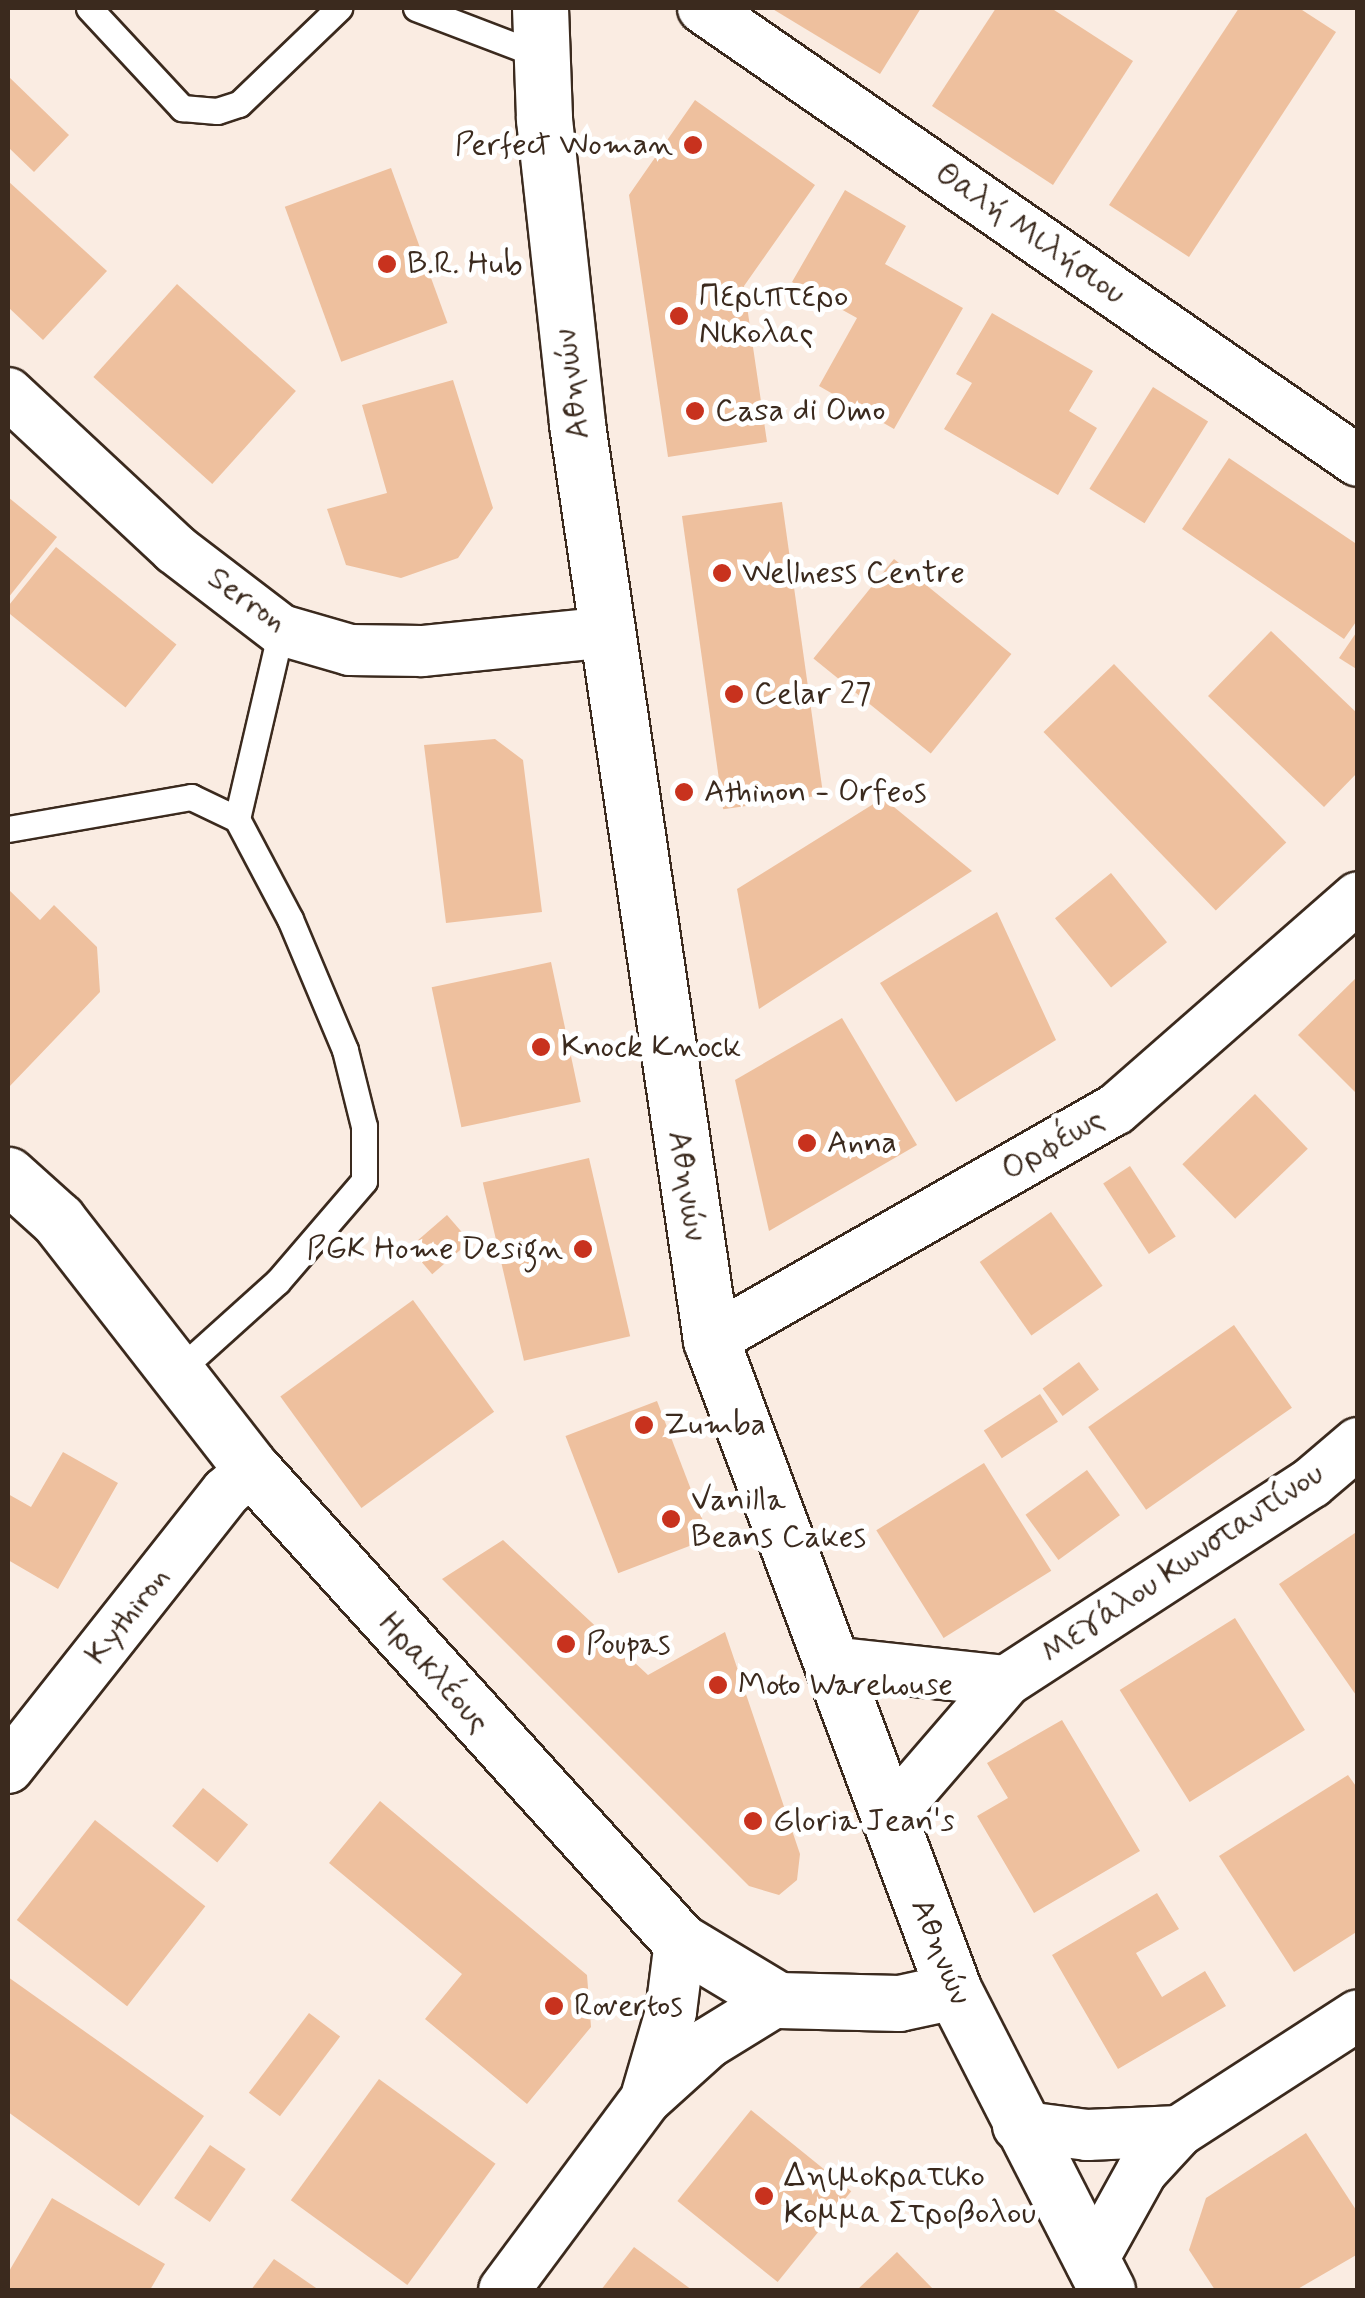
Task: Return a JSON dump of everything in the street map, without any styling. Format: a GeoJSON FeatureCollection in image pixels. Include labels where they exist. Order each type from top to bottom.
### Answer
{"type":"FeatureCollection","features":[{"type":"Feature","properties":{"kind":"main road","name":"Αθηνών"},"geometry":{"type":"LineString","coordinates":[[541,32],[577,424],[711,1340],[954,1991],[1018,2126],[1099,2276]]}},
{"type":"Feature","properties":{"kind":"main road","name":"Ηρακλέους"},"geometry":{"type":"LineString","coordinates":[[8,1175],[58,1220],[252,1469],[680,1941],[778,2000],[899,2003],[954,1991]]}},
{"type":"Feature","properties":{"kind":"street","name":"Θαλή Μιλήσιου"},"geometry":{"type":"LineString","coordinates":[[703,8],[1358,461]]}},
{"type":"Feature","properties":{"kind":"street","name":"Serron"},"geometry":{"type":"LineString","coordinates":[[8,393],[175,549],[281,630],[350,650],[422,651],[610,632]]}},
{"type":"Feature","properties":{"kind":"street","name":"Ορφέως"},"geometry":{"type":"LineString","coordinates":[[711,1340],[1116,1110],[1358,897]]}},
{"type":"Feature","properties":{"kind":"street","name":"Μεγάλου Κωνσταντίνου"},"geometry":{"type":"LineString","coordinates":[[887,1819],[1006,1681],[1085,1636],[1311,1484],[1358,1443]]}},
{"type":"Feature","properties":{"kind":"street","name":"Kythiron"},"geometry":{"type":"LineString","coordinates":[[8,1768],[226,1492],[252,1469]]}},
{"type":"Feature","properties":{"kind":"street","name":"Μεγάλου Κωνσταντίνου"},"geometry":{"type":"LineString","coordinates":[[831,1662],[1006,1681]]}},
{"type":"Feature","properties":{"kind":"street"},"geometry":{"type":"LineString","coordinates":[[646,2098],[671,2012],[680,1941]]}},
{"type":"Feature","properties":{"kind":"street"},"geometry":{"type":"LineString","coordinates":[[504,2290],[646,2098],[708,2042],[778,2000]]}},
{"type":"Feature","properties":{"kind":"street"},"geometry":{"type":"LineString","coordinates":[[1099,2276],[1142,2172],[1178,2130],[1358,2015]]}},
{"type":"Feature","properties":{"kind":"street"},"geometry":{"type":"LineString","coordinates":[[1018,2126],[1087,2134],[1178,2130]]}},
{"type":"Feature","properties":{"kind":"lane"},"geometry":{"type":"LineString","coordinates":[[100,11],[182,108],[217,111],[239,104],[339,8]]}},
{"type":"Feature","properties":{"kind":"lane"},"geometry":{"type":"LineString","coordinates":[[416,8],[541,32]]}},
{"type":"Feature","properties":{"kind":"lane"},"geometry":{"type":"LineString","coordinates":[[236,819],[281,630]]}},
{"type":"Feature","properties":{"kind":"lane"},"geometry":{"type":"LineString","coordinates":[[8,829],[191,797],[236,819],[290,918],[345,1050],[364,1126],[364,1181],[277,1282],[176,1373]]}},
{"type":"Feature","properties":{"kind":"building"},"geometry":{"type":"Polygon","coordinates":[[[771,8],[921,8],[880,74],[771,8]]]}},
{"type":"Feature","properties":{"kind":"building"},"geometry":{"type":"Polygon","coordinates":[[[996,8],[1051,8],[1133,61],[1053,185],[932,106],[996,8]]]}},
{"type":"Feature","properties":{"kind":"building"},"geometry":{"type":"Polygon","coordinates":[[[1239,8],[1299,8],[1336,32],[1189,257],[1109,205],[1239,8]]]}},
{"type":"Feature","properties":{"kind":"building"},"geometry":{"type":"Polygon","coordinates":[[[8,76],[69,135],[34,172],[8,147],[8,76]]]}},
{"type":"Feature","properties":{"kind":"building"},"geometry":{"type":"Polygon","coordinates":[[[695,100],[815,185],[744,286],[767,442],[668,457],[629,195],[695,100]]]}},
{"type":"Feature","properties":{"kind":"building"},"geometry":{"type":"Polygon","coordinates":[[[391,168],[447,323],[341,362],[285,207],[391,168]]]}},
{"type":"Feature","properties":{"kind":"building"},"geometry":{"type":"Polygon","coordinates":[[[8,181],[107,271],[43,340],[8,307],[8,181]]]}},
{"type":"Feature","properties":{"kind":"building"},"geometry":{"type":"Polygon","coordinates":[[[845,190],[906,226],[885,264],[963,308],[894,429],[819,386],[857,318],[792,282],[845,190]]]}},
{"type":"Feature","properties":{"kind":"building"},"geometry":{"type":"Polygon","coordinates":[[[177,284],[296,391],[212,484],[93,377],[177,284]]]}},
{"type":"Feature","properties":{"kind":"building"},"geometry":{"type":"Polygon","coordinates":[[[992,313],[1093,371],[1069,411],[1097,428],[1058,495],[944,429],[972,383],[956,374],[992,313]]]}},
{"type":"Feature","properties":{"kind":"building"},"geometry":{"type":"Polygon","coordinates":[[[453,380],[493,508],[458,558],[401,578],[346,565],[327,509],[387,493],[362,405],[453,380]]]}},
{"type":"Feature","properties":{"kind":"building"},"geometry":{"type":"Polygon","coordinates":[[[1153,387],[1208,421],[1145,523],[1089,489],[1153,387]]]}},
{"type":"Feature","properties":{"kind":"building"},"geometry":{"type":"Polygon","coordinates":[[[1229,458],[1358,545],[1358,619],[1344,639],[1182,529],[1229,458]]]}},
{"type":"Feature","properties":{"kind":"building"},"geometry":{"type":"Polygon","coordinates":[[[8,497],[57,537],[8,598],[8,497]]]}},
{"type":"Feature","properties":{"kind":"building"},"geometry":{"type":"Polygon","coordinates":[[[782,502],[823,795],[723,809],[682,516],[782,502]]]}},
{"type":"Feature","properties":{"kind":"building"},"geometry":{"type":"Polygon","coordinates":[[[56,547],[176,645],[125,707],[8,612],[8,606],[56,547]]]}},
{"type":"Feature","properties":{"kind":"building"},"geometry":{"type":"Polygon","coordinates":[[[894,559],[1011,654],[931,754],[813,658],[894,559]]]}},
{"type":"Feature","properties":{"kind":"building"},"geometry":{"type":"Polygon","coordinates":[[[1358,630],[1358,670],[1339,658],[1358,630]]]}},
{"type":"Feature","properties":{"kind":"building"},"geometry":{"type":"Polygon","coordinates":[[[1271,631],[1358,714],[1358,772],[1324,807],[1208,696],[1271,631]]]}},
{"type":"Feature","properties":{"kind":"building"},"geometry":{"type":"Polygon","coordinates":[[[1114,664],[1286,842],[1216,910],[1044,732],[1114,664]]]}},
{"type":"Feature","properties":{"kind":"building"},"geometry":{"type":"Polygon","coordinates":[[[495,739],[523,760],[542,912],[446,923],[424,745],[495,739]]]}},
{"type":"Feature","properties":{"kind":"building"},"geometry":{"type":"Polygon","coordinates":[[[883,798],[972,871],[759,1009],[737,889],[883,798]]]}},
{"type":"Feature","properties":{"kind":"building"},"geometry":{"type":"Polygon","coordinates":[[[1111,873],[1167,942],[1111,987],[1055,918],[1111,873]]]}},
{"type":"Feature","properties":{"kind":"building"},"geometry":{"type":"Polygon","coordinates":[[[8,889],[40,920],[54,905],[97,947],[100,992],[8,1088],[8,889]]]}},
{"type":"Feature","properties":{"kind":"building"},"geometry":{"type":"Polygon","coordinates":[[[997,912],[1056,1040],[956,1102],[880,983],[997,912]]]}},
{"type":"Feature","properties":{"kind":"building"},"geometry":{"type":"Polygon","coordinates":[[[551,962],[581,1102],[461,1127],[432,987],[551,962]]]}},
{"type":"Feature","properties":{"kind":"building"},"geometry":{"type":"Polygon","coordinates":[[[1358,976],[1358,1095],[1298,1035],[1358,976]]]}},
{"type":"Feature","properties":{"kind":"building"},"geometry":{"type":"Polygon","coordinates":[[[842,1018],[917,1145],[769,1231],[735,1080],[842,1018]]]}},
{"type":"Feature","properties":{"kind":"building"},"geometry":{"type":"Polygon","coordinates":[[[1255,1094],[1308,1149],[1235,1219],[1182,1164],[1255,1094]]]}},
{"type":"Feature","properties":{"kind":"building"},"geometry":{"type":"Polygon","coordinates":[[[589,1158],[630,1336],[524,1361],[483,1183],[589,1158]]]}},
{"type":"Feature","properties":{"kind":"building"},"geometry":{"type":"Polygon","coordinates":[[[1130,1166],[1176,1236],[1149,1254],[1103,1183],[1130,1166]]]}},
{"type":"Feature","properties":{"kind":"building"},"geometry":{"type":"Polygon","coordinates":[[[1051,1212],[1103,1286],[1031,1336],[980,1262],[1051,1212]]]}},
{"type":"Feature","properties":{"kind":"building"},"geometry":{"type":"Polygon","coordinates":[[[447,1215],[470,1241],[432,1274],[409,1248],[447,1215]]]}},
{"type":"Feature","properties":{"kind":"building"},"geometry":{"type":"Polygon","coordinates":[[[413,1300],[494,1412],[361,1508],[280,1396],[413,1300]]]}},
{"type":"Feature","properties":{"kind":"building"},"geometry":{"type":"Polygon","coordinates":[[[1234,1325],[1292,1408],[1146,1510],[1088,1427],[1234,1325]]]}},
{"type":"Feature","properties":{"kind":"building"},"geometry":{"type":"Polygon","coordinates":[[[1079,1362],[1099,1390],[1063,1416],[1043,1388],[1079,1362]]]}},
{"type":"Feature","properties":{"kind":"building"},"geometry":{"type":"Polygon","coordinates":[[[1040,1394],[1058,1422],[1002,1458],[984,1430],[1040,1394]]]}},
{"type":"Feature","properties":{"kind":"building"},"geometry":{"type":"Polygon","coordinates":[[[657,1401],[710,1538],[618,1573],[566,1436],[657,1401]]]}},
{"type":"Feature","properties":{"kind":"building"},"geometry":{"type":"Polygon","coordinates":[[[63,1452],[118,1483],[58,1589],[8,1560],[8,1494],[31,1507],[63,1452]]]}},
{"type":"Feature","properties":{"kind":"building"},"geometry":{"type":"Polygon","coordinates":[[[984,1463],[1051,1571],[944,1638],[876,1530],[984,1463]]]}},
{"type":"Feature","properties":{"kind":"building"},"geometry":{"type":"Polygon","coordinates":[[[1087,1470],[1120,1515],[1058,1560],[1026,1515],[1087,1470]]]}},
{"type":"Feature","properties":{"kind":"building"},"geometry":{"type":"Polygon","coordinates":[[[1358,1531],[1358,1698],[1279,1584],[1358,1531]]]}},
{"type":"Feature","properties":{"kind":"building"},"geometry":{"type":"Polygon","coordinates":[[[503,1540],[648,1675],[725,1632],[800,1854],[797,1880],[779,1895],[749,1886],[442,1579],[503,1540]]]}},
{"type":"Feature","properties":{"kind":"building"},"geometry":{"type":"Polygon","coordinates":[[[1235,1618],[1305,1730],[1190,1802],[1120,1690],[1235,1618]]]}},
{"type":"Feature","properties":{"kind":"building"},"geometry":{"type":"Polygon","coordinates":[[[1062,1720],[1140,1851],[1034,1913],[977,1816],[1008,1798],[987,1763],[1062,1720]]]}},
{"type":"Feature","properties":{"kind":"building"},"geometry":{"type":"Polygon","coordinates":[[[1348,1775],[1358,1789],[1358,1931],[1294,1972],[1219,1856],[1348,1775]]]}},
{"type":"Feature","properties":{"kind":"building"},"geometry":{"type":"Polygon","coordinates":[[[203,1788],[248,1825],[217,1863],[172,1826],[203,1788]]]}},
{"type":"Feature","properties":{"kind":"building"},"geometry":{"type":"Polygon","coordinates":[[[380,1801],[587,1975],[591,2027],[527,2104],[425,2019],[462,1974],[329,1863],[380,1801]]]}},
{"type":"Feature","properties":{"kind":"building"},"geometry":{"type":"Polygon","coordinates":[[[95,1820],[205,1906],[127,2006],[17,1920],[95,1820]]]}},
{"type":"Feature","properties":{"kind":"building"},"geometry":{"type":"Polygon","coordinates":[[[1157,1893],[1179,1929],[1136,1953],[1162,1997],[1205,1971],[1226,2006],[1118,2069],[1052,1955],[1157,1893]]]}},
{"type":"Feature","properties":{"kind":"building"},"geometry":{"type":"Polygon","coordinates":[[[8,1977],[204,2116],[139,2206],[8,2112],[8,1977]]]}},
{"type":"Feature","properties":{"kind":"building"},"geometry":{"type":"Polygon","coordinates":[[[309,2013],[340,2036],[280,2116],[249,2093],[309,2013]]]}},
{"type":"Feature","properties":{"kind":"building"},"geometry":{"type":"Polygon","coordinates":[[[379,2079],[495,2164],[407,2285],[291,2200],[379,2079]]]}},
{"type":"Feature","properties":{"kind":"building","name":"Δηιμοκρατικο Κομμα Στροβολου"},"geometry":{"type":"Polygon","coordinates":[[[751,2110],[851,2191],[778,2282],[677,2201],[751,2110]]]}},
{"type":"Feature","properties":{"kind":"building"},"geometry":{"type":"Polygon","coordinates":[[[1306,2133],[1358,2213],[1358,2254],[1296,2290],[1215,2290],[1189,2250],[1206,2198],[1306,2133]]]}},
{"type":"Feature","properties":{"kind":"building"},"geometry":{"type":"Polygon","coordinates":[[[210,2145],[246,2169],[210,2222],[174,2198],[210,2145]]]}},
{"type":"Feature","properties":{"kind":"building"},"geometry":{"type":"Polygon","coordinates":[[[52,2198],[165,2264],[150,2290],[8,2290],[8,2273],[52,2198]]]}},
{"type":"Feature","properties":{"kind":"building"},"geometry":{"type":"Polygon","coordinates":[[[634,2247],[692,2290],[601,2290],[634,2247]]]}},
{"type":"Feature","properties":{"kind":"building"},"geometry":{"type":"Polygon","coordinates":[[[897,2252],[934,2290],[857,2290],[897,2252]]]}},
{"type":"Feature","properties":{"kind":"building"},"geometry":{"type":"Polygon","coordinates":[[[274,2259],[319,2290],[251,2290],[274,2259]]]}},
{"type":"Feature","properties":{"kind":"place","name":"Perfect Woman"},"geometry":{"type":"Point","coordinates":[693,145]}},
{"type":"Feature","properties":{"kind":"place","name":"B.R. Hub"},"geometry":{"type":"Point","coordinates":[387,264]}},
{"type":"Feature","properties":{"kind":"place","name":"Περιπτερο Νικολας"},"geometry":{"type":"Point","coordinates":[679,316]}},
{"type":"Feature","properties":{"kind":"place","name":"Casa di Omo"},"geometry":{"type":"Point","coordinates":[695,411]}},
{"type":"Feature","properties":{"kind":"place","name":"Wellness Centre"},"geometry":{"type":"Point","coordinates":[722,573]}},
{"type":"Feature","properties":{"kind":"place","name":"Celar 27"},"geometry":{"type":"Point","coordinates":[734,694]}},
{"type":"Feature","properties":{"kind":"place","name":"Athinon - Orfeos"},"geometry":{"type":"Point","coordinates":[684,792]}},
{"type":"Feature","properties":{"kind":"place","name":"Knock Knock"},"geometry":{"type":"Point","coordinates":[541,1047]}},
{"type":"Feature","properties":{"kind":"place","name":"Anna"},"geometry":{"type":"Point","coordinates":[807,1143]}},
{"type":"Feature","properties":{"kind":"place","name":"PGK Home Design"},"geometry":{"type":"Point","coordinates":[583,1249]}},
{"type":"Feature","properties":{"kind":"place","name":"Zumba"},"geometry":{"type":"Point","coordinates":[644,1425]}},
{"type":"Feature","properties":{"kind":"place","name":"Vanilla Beans Cakes"},"geometry":{"type":"Point","coordinates":[671,1519]}},
{"type":"Feature","properties":{"kind":"place","name":"Poupas"},"geometry":{"type":"Point","coordinates":[566,1644]}},
{"type":"Feature","properties":{"kind":"place","name":"Moto Warehouse"},"geometry":{"type":"Point","coordinates":[718,1685]}},
{"type":"Feature","properties":{"kind":"place","name":"Gloria Jean's"},"geometry":{"type":"Point","coordinates":[753,1821]}},
{"type":"Feature","properties":{"kind":"place","name":"Rovertos"},"geometry":{"type":"Point","coordinates":[554,2006]}},
{"type":"Feature","properties":{"kind":"place","name":"Δηιμοκρατικο Κομμα Στροβολου"},"geometry":{"type":"Point","coordinates":[764,2196]}}]}
